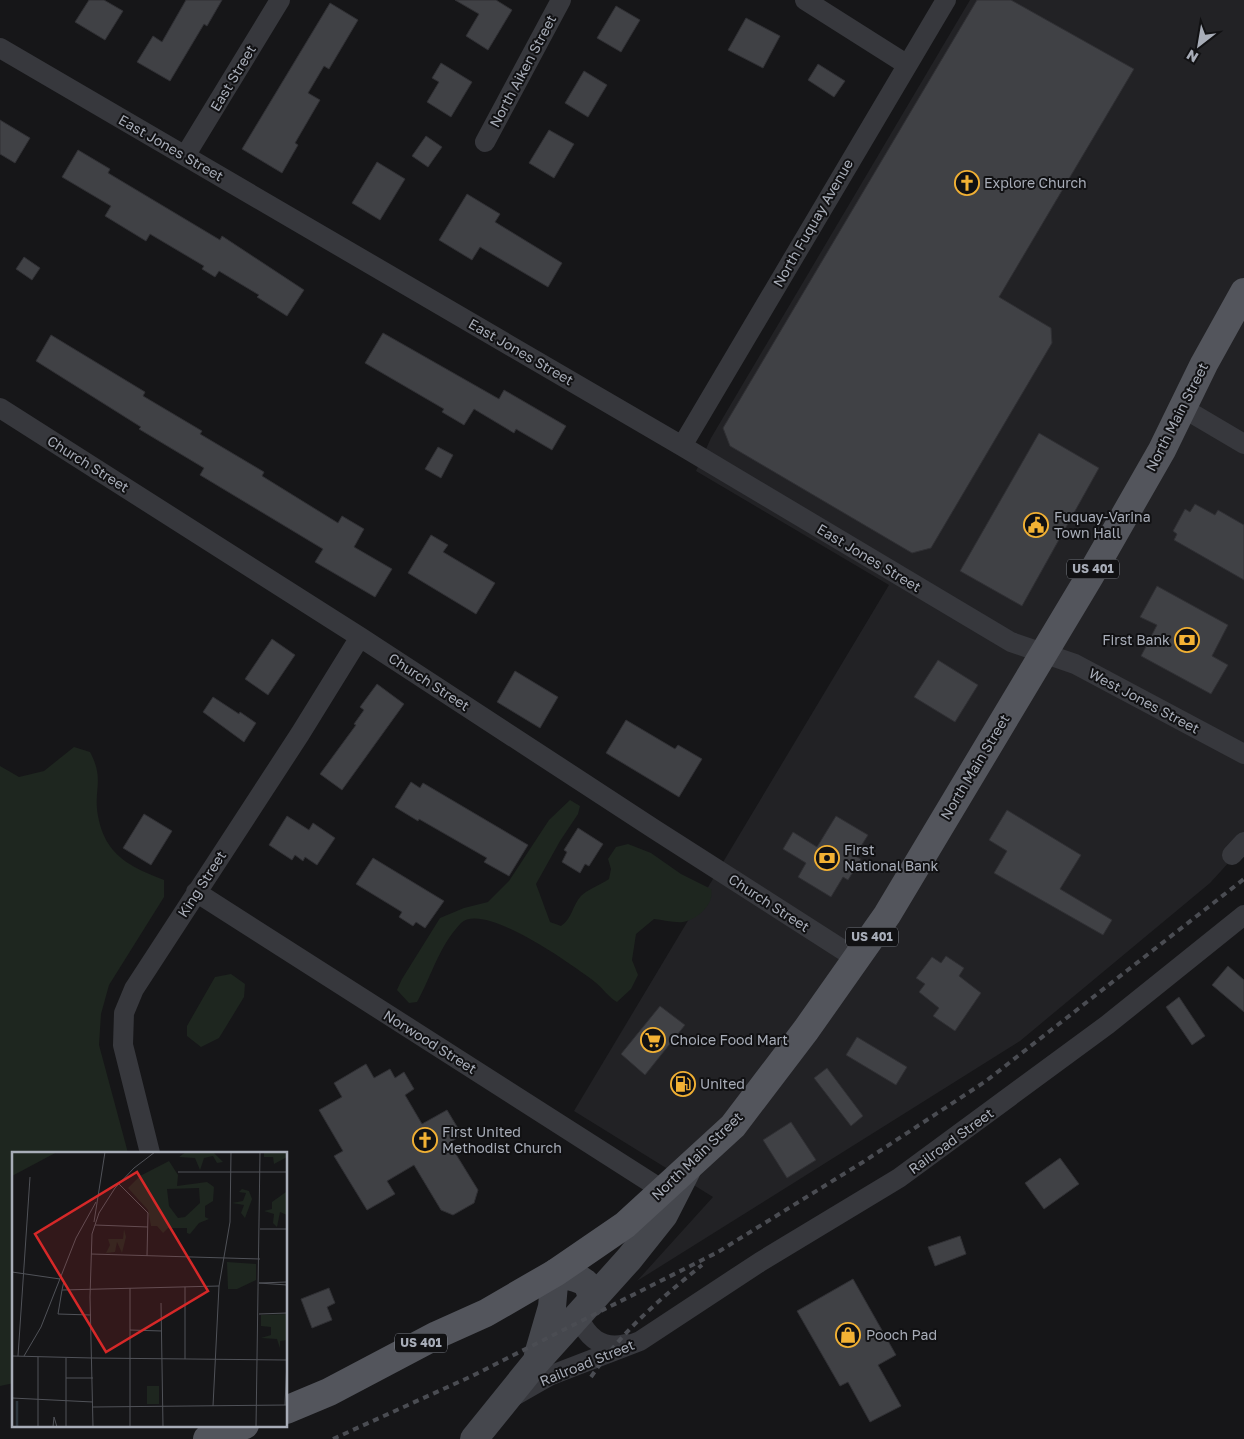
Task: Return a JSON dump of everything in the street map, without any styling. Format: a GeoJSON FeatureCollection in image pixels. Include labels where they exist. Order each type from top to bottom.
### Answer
{"type":"FeatureCollection","features":[{"type":"Feature","properties":{"kind":"main road","name":"North Main Street"},"geometry":{"type":"LineString","coordinates":[[288,1409],[328,1392],[437,1335],[486,1313],[555,1273],[624,1225],[687,1170],[733,1126],[806,1030],[887,915],[1162,450],[1244,292]]}},
{"type":"Feature","properties":{"kind":"main road"},"geometry":{"type":"LineString","coordinates":[[474,1439],[537,1361],[585,1310],[664,1215],[687,1170]]}},
{"type":"Feature","properties":{"kind":"main road"},"geometry":{"type":"LineString","coordinates":[[537,1361],[552,1307],[555,1273],[585,1282],[591,1290],[585,1310]]}},
{"type":"Feature","properties":{"kind":"street","name":"East Street"},"geometry":{"type":"LineString","coordinates":[[186,156],[280,0]]}},
{"type":"Feature","properties":{"kind":"street","name":"North Aiken Street"},"geometry":{"type":"LineString","coordinates":[[485,142],[561,0]]}},
{"type":"Feature","properties":{"kind":"street"},"geometry":{"type":"LineString","coordinates":[[805,0],[906,64]]}},
{"type":"Feature","properties":{"kind":"street","name":"North Fuquay Avenue"},"geometry":{"type":"LineString","coordinates":[[682,446],[906,64],[946,0]]}},
{"type":"Feature","properties":{"kind":"street","name":"East Jones Street"},"geometry":{"type":"LineString","coordinates":[[0,48],[682,446],[1011,642],[1042,653]]}},
{"type":"Feature","properties":{"kind":"street","name":"Church Street"},"geometry":{"type":"LineString","coordinates":[[0,408],[360,637],[654,829],[857,958]]}},
{"type":"Feature","properties":{"kind":"street"},"geometry":{"type":"LineString","coordinates":[[1183,408],[1244,444]]}},
{"type":"Feature","properties":{"kind":"street","name":"King Street"},"geometry":{"type":"LineString","coordinates":[[150,1152],[123,1045],[124,1013],[134,989],[297,739],[360,637]]}},
{"type":"Feature","properties":{"kind":"street","name":"West Jones Street"},"geometry":{"type":"LineString","coordinates":[[1042,653],[1075,664],[1244,754]]}},
{"type":"Feature","properties":{"kind":"street","name":"Norwood Street"},"geometry":{"type":"LineString","coordinates":[[196,892],[664,1190]]}},
{"type":"Feature","properties":{"kind":"street","name":"Railroad Street"},"geometry":{"type":"LineString","coordinates":[[508,1399],[549,1376],[640,1341],[760,1262],[917,1166],[1107,1025],[1244,915]]}},
{"type":"Feature","properties":{"kind":"street","name":"Railroad Street"},"geometry":{"type":"LineString","coordinates":[[585,1310],[584,1330],[592,1338],[604,1344],[620,1346],[640,1341]]}},
{"type":"Feature","properties":{"kind":"shaded area"},"geometry":{"type":"Polygon","coordinates":[[[970,0],[1244,0],[1244,838],[1231,860],[1210,883],[1020,1041],[637,1281],[713,1197],[574,1111],[889,585],[696,471],[711,438],[970,0]]]}},
{"type":"Feature","properties":{"kind":"shaded area"},"geometry":{"type":"Polygon","coordinates":[[[74,747],[90,752],[97,770],[98,816],[106,841],[121,858],[140,870],[164,880],[164,897],[109,985],[101,1014],[99,1045],[128,1152],[12,1152],[12,1383],[0,1386],[0,766],[19,777],[44,771],[74,747]]]}},
{"type":"Feature","properties":{"kind":"shaded area"},"geometry":{"type":"Polygon","coordinates":[[[570,800],[580,806],[578,814],[560,841],[536,884],[550,922],[561,926],[568,920],[581,896],[609,879],[611,869],[608,859],[616,847],[628,844],[651,853],[681,874],[711,889],[712,895],[708,906],[699,915],[688,921],[673,922],[654,919],[636,934],[632,960],[638,975],[631,989],[617,1002],[598,984],[529,938],[489,921],[472,919],[461,923],[453,932],[441,951],[417,1002],[409,1003],[397,990],[440,918],[464,908],[488,902],[509,881],[549,820],[570,800]]]}},
{"type":"Feature","properties":{"kind":"shaded area"},"geometry":{"type":"Polygon","coordinates":[[[231,974],[245,984],[244,997],[219,1038],[201,1047],[187,1036],[187,1026],[215,977],[231,974]]]}},
{"type":"Feature","properties":{"kind":"building"},"geometry":{"type":"Polygon","coordinates":[[[89,0],[104,0],[123,11],[105,40],[75,22],[89,0]]]}},
{"type":"Feature","properties":{"kind":"building"},"geometry":{"type":"Polygon","coordinates":[[[186,0],[222,0],[207,26],[204,24],[170,81],[137,62],[153,36],[162,42],[186,0]]]}},
{"type":"Feature","properties":{"kind":"building"},"geometry":{"type":"Polygon","coordinates":[[[455,0],[496,0],[512,10],[488,50],[466,36],[479,14],[455,0]]]}},
{"type":"Feature","properties":{"kind":"building","name":"Explore Church"},"geometry":{"type":"Polygon","coordinates":[[[977,0],[1011,0],[1134,69],[999,297],[1051,328],[1052,343],[931,548],[912,553],[730,446],[723,428],[977,0]]]}},
{"type":"Feature","properties":{"kind":"building"},"geometry":{"type":"Polygon","coordinates":[[[330,3],[358,20],[329,69],[324,66],[308,93],[320,100],[295,143],[298,145],[282,173],[242,149],[330,3]]]}},
{"type":"Feature","properties":{"kind":"building"},"geometry":{"type":"Polygon","coordinates":[[[616,6],[640,20],[621,52],[597,38],[616,6]]]}},
{"type":"Feature","properties":{"kind":"building"},"geometry":{"type":"Polygon","coordinates":[[[746,18],[780,36],[763,68],[728,50],[746,18]]]}},
{"type":"Feature","properties":{"kind":"building"},"geometry":{"type":"Polygon","coordinates":[[[441,63],[472,82],[451,117],[427,102],[439,82],[432,78],[441,63]]]}},
{"type":"Feature","properties":{"kind":"building"},"geometry":{"type":"Polygon","coordinates":[[[818,64],[845,81],[834,97],[808,80],[818,64]]]}},
{"type":"Feature","properties":{"kind":"building"},"geometry":{"type":"Polygon","coordinates":[[[584,71],[607,85],[588,117],[565,103],[584,71]]]}},
{"type":"Feature","properties":{"kind":"building"},"geometry":{"type":"Polygon","coordinates":[[[0,120],[30,138],[15,163],[0,154],[0,120]]]}},
{"type":"Feature","properties":{"kind":"building"},"geometry":{"type":"Polygon","coordinates":[[[549,130],[574,144],[554,178],[529,163],[549,130]]]}},
{"type":"Feature","properties":{"kind":"building"},"geometry":{"type":"Polygon","coordinates":[[[426,136],[442,147],[428,167],[412,156],[426,136]]]}},
{"type":"Feature","properties":{"kind":"building"},"geometry":{"type":"Polygon","coordinates":[[[78,150],[110,169],[108,173],[220,240],[222,236],[304,290],[287,316],[257,297],[259,295],[219,271],[215,277],[202,269],[204,266],[150,234],[146,241],[105,216],[111,206],[62,177],[78,150]]]}},
{"type":"Feature","properties":{"kind":"building"},"geometry":{"type":"Polygon","coordinates":[[[377,162],[405,179],[380,220],[352,203],[377,162]]]}},
{"type":"Feature","properties":{"kind":"building"},"geometry":{"type":"Polygon","coordinates":[[[467,194],[500,214],[495,222],[562,263],[548,287],[480,247],[472,260],[439,240],[467,194]]]}},
{"type":"Feature","properties":{"kind":"building"},"geometry":{"type":"Polygon","coordinates":[[[24,257],[40,268],[32,280],[16,269],[24,257]]]}},
{"type":"Feature","properties":{"kind":"building"},"geometry":{"type":"Polygon","coordinates":[[[383,333],[499,399],[504,390],[566,426],[552,450],[516,429],[514,433],[474,409],[464,425],[442,412],[444,409],[365,363],[383,333]]]}},
{"type":"Feature","properties":{"kind":"building"},"geometry":{"type":"Polygon","coordinates":[[[51,335],[145,392],[143,396],[202,431],[200,434],[264,472],[262,476],[338,523],[342,516],[364,529],[354,547],[392,569],[375,597],[315,562],[323,549],[200,475],[204,468],[139,429],[141,427],[36,361],[51,335]]]}},
{"type":"Feature","properties":{"kind":"building"},"geometry":{"type":"Polygon","coordinates":[[[1039,433],[1099,468],[1022,606],[960,571],[1039,433]]]}},
{"type":"Feature","properties":{"kind":"building"},"geometry":{"type":"Polygon","coordinates":[[[438,447],[453,455],[441,478],[425,469],[438,447]]]}},
{"type":"Feature","properties":{"kind":"building"},"geometry":{"type":"Polygon","coordinates":[[[1195,504],[1215,515],[1218,510],[1244,525],[1244,580],[1174,540],[1177,534],[1173,531],[1185,509],[1190,512],[1195,504]]]}},
{"type":"Feature","properties":{"kind":"building"},"geometry":{"type":"Polygon","coordinates":[[[431,535],[448,545],[443,552],[495,583],[476,614],[408,573],[431,535]]]}},
{"type":"Feature","properties":{"kind":"building"},"geometry":{"type":"Polygon","coordinates":[[[1157,586],[1228,625],[1212,656],[1228,665],[1211,694],[1141,656],[1157,625],[1140,617],[1157,586]]]}},
{"type":"Feature","properties":{"kind":"building"},"geometry":{"type":"Polygon","coordinates":[[[272,639],[295,655],[268,695],[245,679],[272,639]]]}},
{"type":"Feature","properties":{"kind":"building"},"geometry":{"type":"Polygon","coordinates":[[[938,660],[978,685],[955,722],[914,697],[938,660]]]}},
{"type":"Feature","properties":{"kind":"building"},"geometry":{"type":"Polygon","coordinates":[[[515,671],[558,697],[540,728],[497,702],[515,671]]]}},
{"type":"Feature","properties":{"kind":"building"},"geometry":{"type":"Polygon","coordinates":[[[377,684],[404,704],[342,790],[320,774],[356,725],[354,724],[364,710],[360,707],[377,684]]]}},
{"type":"Feature","properties":{"kind":"building"},"geometry":{"type":"Polygon","coordinates":[[[213,697],[256,723],[244,742],[203,712],[213,697]]]}},
{"type":"Feature","properties":{"kind":"building"},"geometry":{"type":"Polygon","coordinates":[[[626,720],[675,749],[678,745],[702,759],[679,797],[606,753],[626,720]]]}},
{"type":"Feature","properties":{"kind":"building"},"geometry":{"type":"Polygon","coordinates":[[[411,782],[420,788],[423,783],[528,845],[509,876],[484,862],[487,858],[395,807],[411,782]]]}},
{"type":"Feature","properties":{"kind":"building"},"geometry":{"type":"Polygon","coordinates":[[[1007,810],[1081,855],[1060,889],[1112,920],[1103,935],[994,873],[1007,851],[989,840],[1007,810]]]}},
{"type":"Feature","properties":{"kind":"building"},"geometry":{"type":"Polygon","coordinates":[[[144,814],[172,831],[151,865],[123,848],[144,814]]]}},
{"type":"Feature","properties":{"kind":"building"},"geometry":{"type":"Polygon","coordinates":[[[287,816],[309,830],[313,823],[335,838],[317,865],[305,857],[303,861],[295,855],[292,860],[269,845],[287,816]]]}},
{"type":"Feature","properties":{"kind":"building","name":"First National Bank"},"geometry":{"type":"Polygon","coordinates":[[[836,816],[868,835],[855,856],[861,859],[848,880],[843,877],[831,897],[798,877],[806,863],[783,849],[793,832],[817,847],[836,816]]]}},
{"type":"Feature","properties":{"kind":"building"},"geometry":{"type":"Polygon","coordinates":[[[578,828],[603,844],[589,866],[585,864],[580,873],[562,862],[567,852],[564,850],[578,828]]]}},
{"type":"Feature","properties":{"kind":"building"},"geometry":{"type":"Polygon","coordinates":[[[373,858],[444,901],[425,928],[416,922],[413,926],[399,917],[402,912],[356,884],[373,858]]]}},
{"type":"Feature","properties":{"kind":"building"},"geometry":{"type":"Polygon","coordinates":[[[946,956],[964,968],[959,976],[981,993],[955,1031],[933,1016],[939,1008],[919,992],[925,984],[916,978],[932,957],[941,963],[946,956]]]}},
{"type":"Feature","properties":{"kind":"building"},"geometry":{"type":"Polygon","coordinates":[[[1228,966],[1244,980],[1244,1012],[1212,985],[1228,966]]]}},
{"type":"Feature","properties":{"kind":"building"},"geometry":{"type":"Polygon","coordinates":[[[1179,997],[1205,1036],[1192,1045],[1166,1007],[1179,997]]]}},
{"type":"Feature","properties":{"kind":"building","name":"Choice Food Mart"},"geometry":{"type":"Polygon","coordinates":[[[660,1006],[685,1025],[645,1075],[621,1054],[660,1006]]]}},
{"type":"Feature","properties":{"kind":"building"},"geometry":{"type":"Polygon","coordinates":[[[857,1037],[907,1067],[896,1085],[846,1055],[857,1037]]]}},
{"type":"Feature","properties":{"kind":"building","name":"First United Methodist Church"},"geometry":{"type":"Polygon","coordinates":[[[366,1064],[374,1078],[390,1069],[395,1078],[404,1072],[414,1089],[405,1095],[422,1124],[447,1110],[462,1135],[449,1143],[478,1190],[474,1203],[453,1215],[441,1210],[414,1165],[387,1181],[395,1194],[367,1210],[334,1156],[343,1151],[319,1110],[342,1097],[334,1083],[366,1064]]]}},
{"type":"Feature","properties":{"kind":"building"},"geometry":{"type":"Polygon","coordinates":[[[827,1068],[863,1116],[851,1126],[814,1078],[827,1068]]]}},
{"type":"Feature","properties":{"kind":"building"},"geometry":{"type":"Polygon","coordinates":[[[791,1122],[816,1160],[787,1178],[763,1140],[791,1122]]]}},
{"type":"Feature","properties":{"kind":"building"},"geometry":{"type":"Polygon","coordinates":[[[1060,1158],[1079,1184],[1044,1209],[1025,1183],[1060,1158]]]}},
{"type":"Feature","properties":{"kind":"building"},"geometry":{"type":"Polygon","coordinates":[[[960,1236],[966,1254],[935,1266],[928,1247],[960,1236]]]}},
{"type":"Feature","properties":{"kind":"building"},"geometry":{"type":"Polygon","coordinates":[[[853,1279],[896,1355],[878,1365],[901,1406],[870,1422],[848,1382],[840,1386],[797,1311],[853,1279]]]}},
{"type":"Feature","properties":{"kind":"building"},"geometry":{"type":"Polygon","coordinates":[[[329,1288],[335,1303],[327,1307],[332,1320],[312,1328],[301,1299],[329,1288]]]}},
{"type":"Feature","properties":{"kind":"railway"},"geometry":{"type":"LineString","coordinates":[[333,1439],[472,1376],[718,1252],[863,1162],[986,1081],[1244,879]]}},
{"type":"Feature","properties":{"kind":"railway"},"geometry":{"type":"LineString","coordinates":[[591,1377],[629,1330],[702,1265]]}},
{"type":"Feature","properties":{"kind":"place","name":"Explore Church"},"geometry":{"type":"Point","coordinates":[967,183]}},
{"type":"Feature","properties":{"kind":"place","name":"Fuquay-Varina Town Hall"},"geometry":{"type":"Point","coordinates":[1036,525]}},
{"type":"Feature","properties":{"kind":"place","name":"First Bank"},"geometry":{"type":"Point","coordinates":[1187,640]}},
{"type":"Feature","properties":{"kind":"place","name":"First National Bank"},"geometry":{"type":"Point","coordinates":[827,858]}},
{"type":"Feature","properties":{"kind":"place","name":"Choice Food Mart"},"geometry":{"type":"Point","coordinates":[653,1040]}},
{"type":"Feature","properties":{"kind":"place","name":"United"},"geometry":{"type":"Point","coordinates":[683,1084]}},
{"type":"Feature","properties":{"kind":"place","name":"First United Methodist Church"},"geometry":{"type":"Point","coordinates":[425,1140]}},
{"type":"Feature","properties":{"kind":"place","name":"Pooch Pad"},"geometry":{"type":"Point","coordinates":[848,1335]}}]}
